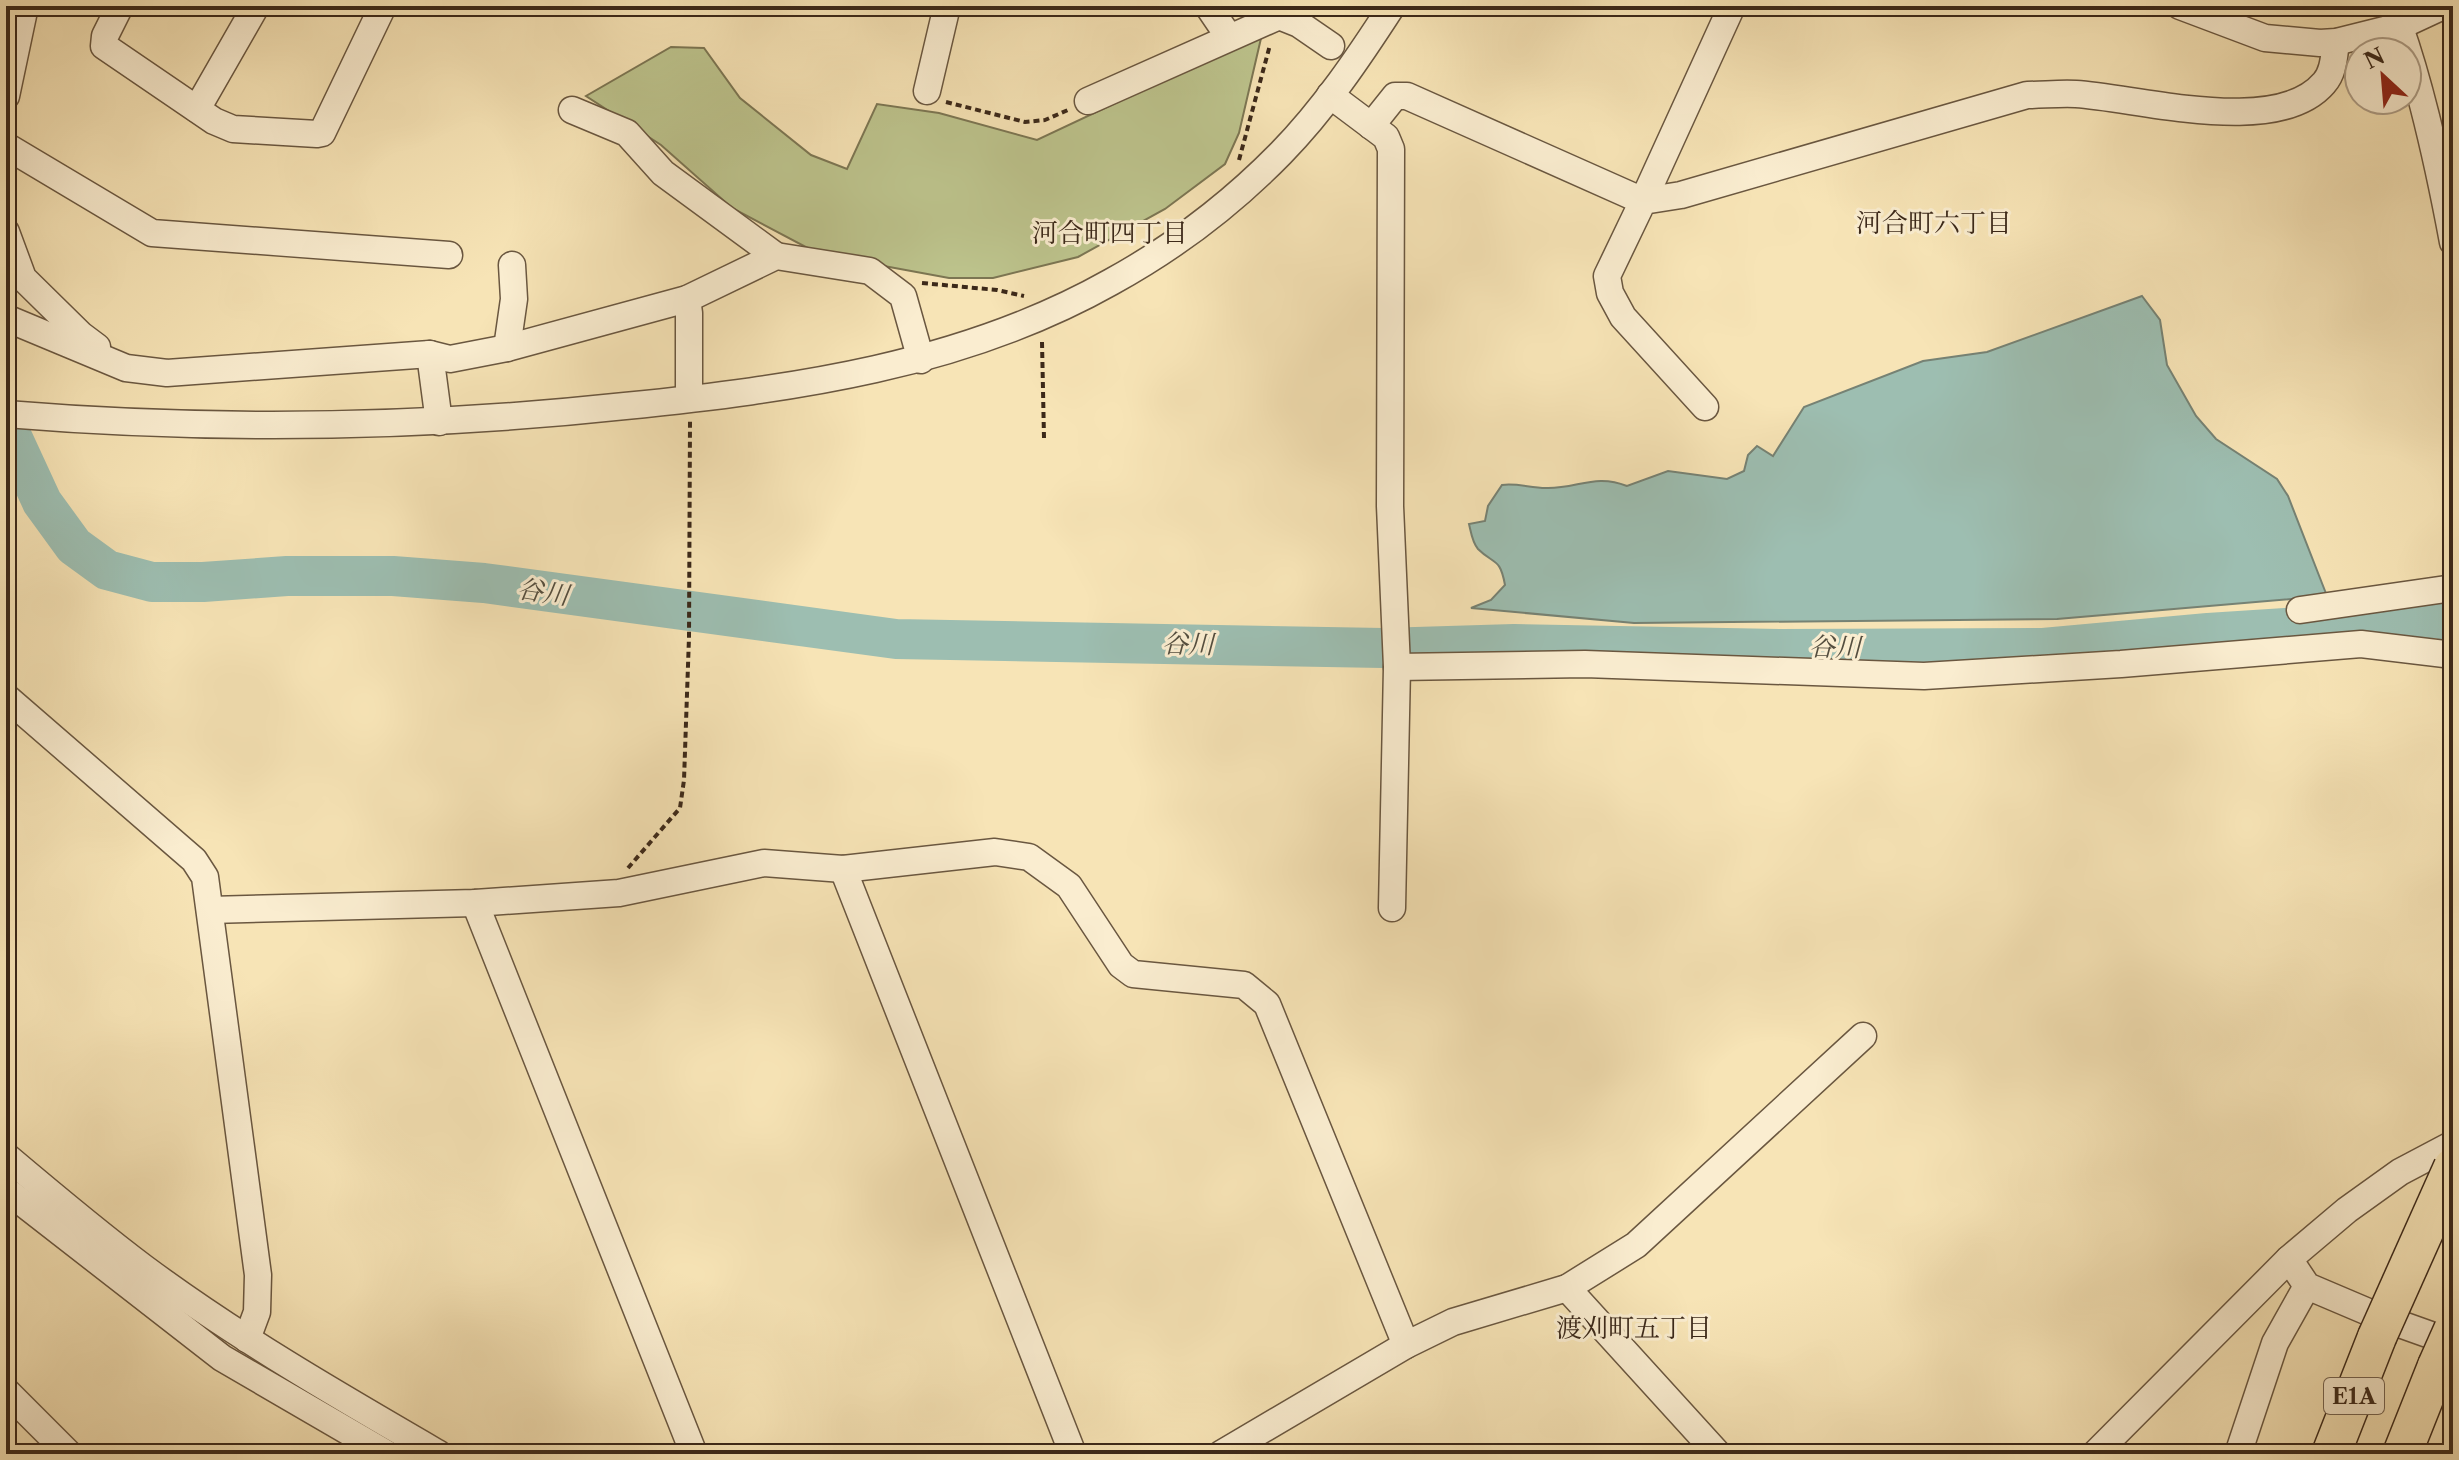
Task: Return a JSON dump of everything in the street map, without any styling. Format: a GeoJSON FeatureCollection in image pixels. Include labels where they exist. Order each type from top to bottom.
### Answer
{"type":"FeatureCollection","features":[{"type":"Feature","properties":{"kind":"highway","name":"E1A"},"geometry":{"type":"LineString","coordinates":[[2331,1454],[2377,1337],[2453,1167]]}},
{"type":"Feature","properties":{"kind":"highway","name":"E1A"},"geometry":{"type":"LineString","coordinates":[[2402,1454],[2453,1330]]}},
{"type":"Feature","properties":{"kind":"highway"},"geometry":{"type":"LineString","coordinates":[[2411,1454],[2445,1354]]}},
{"type":"Feature","properties":{"kind":"street"},"geometry":{"type":"LineString","coordinates":[[6,96],[12,36],[25,6]]}},
{"type":"Feature","properties":{"kind":"street"},"geometry":{"type":"LineString","coordinates":[[120,6],[105,36],[104,46],[197,109],[233,129],[322,133],[383,6]]}},
{"type":"Feature","properties":{"kind":"street"},"geometry":{"type":"LineString","coordinates":[[197,109],[256,6]]}},
{"type":"Feature","properties":{"kind":"street"},"geometry":{"type":"LineString","coordinates":[[927,91],[947,6]]}},
{"type":"Feature","properties":{"kind":"street"},"geometry":{"type":"LineString","coordinates":[[1208,6],[1229,37]]}},
{"type":"Feature","properties":{"kind":"street"},"geometry":{"type":"LineString","coordinates":[[16,415],[210,425],[439,422],[519,417],[690,393],[851,376],[921,360],[1034,306],[1114,281],[1217,211],[1283,151],[1330,95],[1392,6]]}},
{"type":"Feature","properties":{"kind":"street"},"geometry":{"type":"LineString","coordinates":[[1705,407],[1623,317],[1610,293],[1607,276],[1732,6]]}},
{"type":"Feature","properties":{"kind":"street"},"geometry":{"type":"LineString","coordinates":[[2180,6],[2265,38],[2336,42],[2396,16],[2443,6]]}},
{"type":"Feature","properties":{"kind":"street"},"geometry":{"type":"LineString","coordinates":[[1088,101],[1281,11],[1331,46]]}},
{"type":"Feature","properties":{"kind":"street"},"geometry":{"type":"LineString","coordinates":[[2396,16],[2444,195],[2453,242]]}},
{"type":"Feature","properties":{"kind":"street"},"geometry":{"type":"LineString","coordinates":[[1371,126],[1395,96],[1407,96],[1643,201],[1681,195],[2027,95],[2075,94],[2227,113],[2294,105],[2325,82],[2331,72],[2336,42]]}},
{"type":"Feature","properties":{"kind":"street"},"geometry":{"type":"LineString","coordinates":[[1330,95],[1386,137],[1391,149],[1390,506],[1396,654],[1392,908]]}},
{"type":"Feature","properties":{"kind":"street"},"geometry":{"type":"LineString","coordinates":[[572,110],[627,133],[663,173],[776,256],[870,271],[903,296],[921,360]]}},
{"type":"Feature","properties":{"kind":"street"},"geometry":{"type":"LineString","coordinates":[[6,146],[152,233],[449,255]]}},
{"type":"Feature","properties":{"kind":"street"},"geometry":{"type":"LineString","coordinates":[[6,232],[23,278],[81,335],[126,368]]}},
{"type":"Feature","properties":{"kind":"street"},"geometry":{"type":"LineString","coordinates":[[6,318],[126,368],[167,373],[430,354],[450,359],[507,348],[687,299],[776,256]]}},
{"type":"Feature","properties":{"kind":"street"},"geometry":{"type":"LineString","coordinates":[[507,348],[514,299],[512,265]]}},
{"type":"Feature","properties":{"kind":"street"},"geometry":{"type":"LineString","coordinates":[[687,299],[690,393]]}},
{"type":"Feature","properties":{"kind":"street"},"geometry":{"type":"LineString","coordinates":[[430,354],[439,422]]}},
{"type":"Feature","properties":{"kind":"street"},"geometry":{"type":"LineString","coordinates":[[2300,610],[2453,588]]}},
{"type":"Feature","properties":{"kind":"street"},"geometry":{"type":"LineString","coordinates":[[2355,602],[2360,639]]}},
{"type":"Feature","properties":{"kind":"street"},"geometry":{"type":"LineString","coordinates":[[1396,654],[1924,676],[2121,664],[2360,639],[2453,655]]}},
{"type":"Feature","properties":{"kind":"street"},"geometry":{"type":"LineString","coordinates":[[6,697],[194,860],[205,877],[258,1275],[257,1312],[247,1339]]}},
{"type":"Feature","properties":{"kind":"street"},"geometry":{"type":"LineString","coordinates":[[210,910],[475,903],[619,893],[764,863],[843,869],[995,852],[1029,857],[1069,886],[1121,965],[1133,974],[1244,985],[1267,1004],[1406,1345]]}},
{"type":"Feature","properties":{"kind":"street"},"geometry":{"type":"LineString","coordinates":[[843,869],[1073,1454]]}},
{"type":"Feature","properties":{"kind":"street"},"geometry":{"type":"LineString","coordinates":[[475,903],[694,1454]]}},
{"type":"Feature","properties":{"kind":"street"},"geometry":{"type":"LineString","coordinates":[[1230,1453],[1406,1345],[1453,1322],[1567,1288],[1636,1245],[1863,1036]]}},
{"type":"Feature","properties":{"kind":"street"},"geometry":{"type":"LineString","coordinates":[[2095,1454],[2289,1259],[2347,1210],[2400,1172],[2453,1144]]}},
{"type":"Feature","properties":{"kind":"street"},"geometry":{"type":"LineString","coordinates":[[6,1156],[145,1269],[247,1339],[375,1443]]}},
{"type":"Feature","properties":{"kind":"street"},"geometry":{"type":"LineString","coordinates":[[6,1190],[222,1358],[375,1443],[439,1454]]}},
{"type":"Feature","properties":{"kind":"street"},"geometry":{"type":"LineString","coordinates":[[2289,1259],[2307,1286],[2380,1317],[2445,1354]]}},
{"type":"Feature","properties":{"kind":"street"},"geometry":{"type":"LineString","coordinates":[[2238,1454],[2275,1343],[2307,1286]]}},
{"type":"Feature","properties":{"kind":"street"},"geometry":{"type":"LineString","coordinates":[[1567,1288],[1718,1454]]}},
{"type":"Feature","properties":{"kind":"street"},"geometry":{"type":"LineString","coordinates":[[6,1391],[69,1454]]}},
{"type":"Feature","properties":{"kind":"path"},"geometry":{"type":"LineString","coordinates":[[1237,167],[1281,11]]}},
{"type":"Feature","properties":{"kind":"path"},"geometry":{"type":"LineString","coordinates":[[927,91],[936,100],[1025,122],[1045,120],[1088,101]]}},
{"type":"Feature","properties":{"kind":"path"},"geometry":{"type":"LineString","coordinates":[[890,286],[916,283],[983,288],[1034,306],[1044,438]]}},
{"type":"Feature","properties":{"kind":"path"},"geometry":{"type":"LineString","coordinates":[[619,893],[629,867],[680,808],[684,780],[689,637],[690,393]]}},
{"type":"Feature","properties":{"kind":"green space"},"geometry":{"type":"Polygon","coordinates":[[[1262,34],[1239,133],[1225,164],[1165,209],[1078,257],[993,278],[949,278],[819,254],[732,208],[661,145],[586,96],[671,47],[704,48],[740,98],[811,155],[847,169],[877,104],[939,113],[1037,140],[1262,34]]]}},
{"type":"Feature","properties":{"kind":"shaded area"},"geometry":{"type":"Polygon","coordinates":[[[2142,296],[2160,320],[2167,365],[2196,416],[2216,439],[2277,479],[2288,496],[2327,596],[2057,619],[1634,623],[1471,608],[1491,600],[1505,585],[1496,562],[1476,546],[1469,524],[1485,521],[1488,506],[1502,485],[1557,488],[1605,481],[1627,486],[1668,471],[1727,479],[1744,471],[1748,455],[1757,446],[1773,456],[1804,407],[1923,361],[1987,352],[2142,296]]]}},
{"type":"Feature","properties":{"kind":"waterway","name":"谷川"},"geometry":{"type":"LineString","coordinates":[[6,424],[42,502],[74,546],[107,570],[152,582],[287,576],[393,576],[484,583],[896,639],[1383,648],[1514,644],[1780,649],[2043,648],[2208,633],[2437,618],[2453,622]]}},
{"type":"Feature","properties":{"kind":"district","name":"河合町六丁目"},"geometry":{"type":"Point","coordinates":[1934,223]}},
{"type":"Feature","properties":{"kind":"district","name":"河合町四丁目"},"geometry":{"type":"Point","coordinates":[1110,233]}},
{"type":"Feature","properties":{"kind":"district","name":"渡刈町五丁目"},"geometry":{"type":"Point","coordinates":[1634,1328]}}]}
